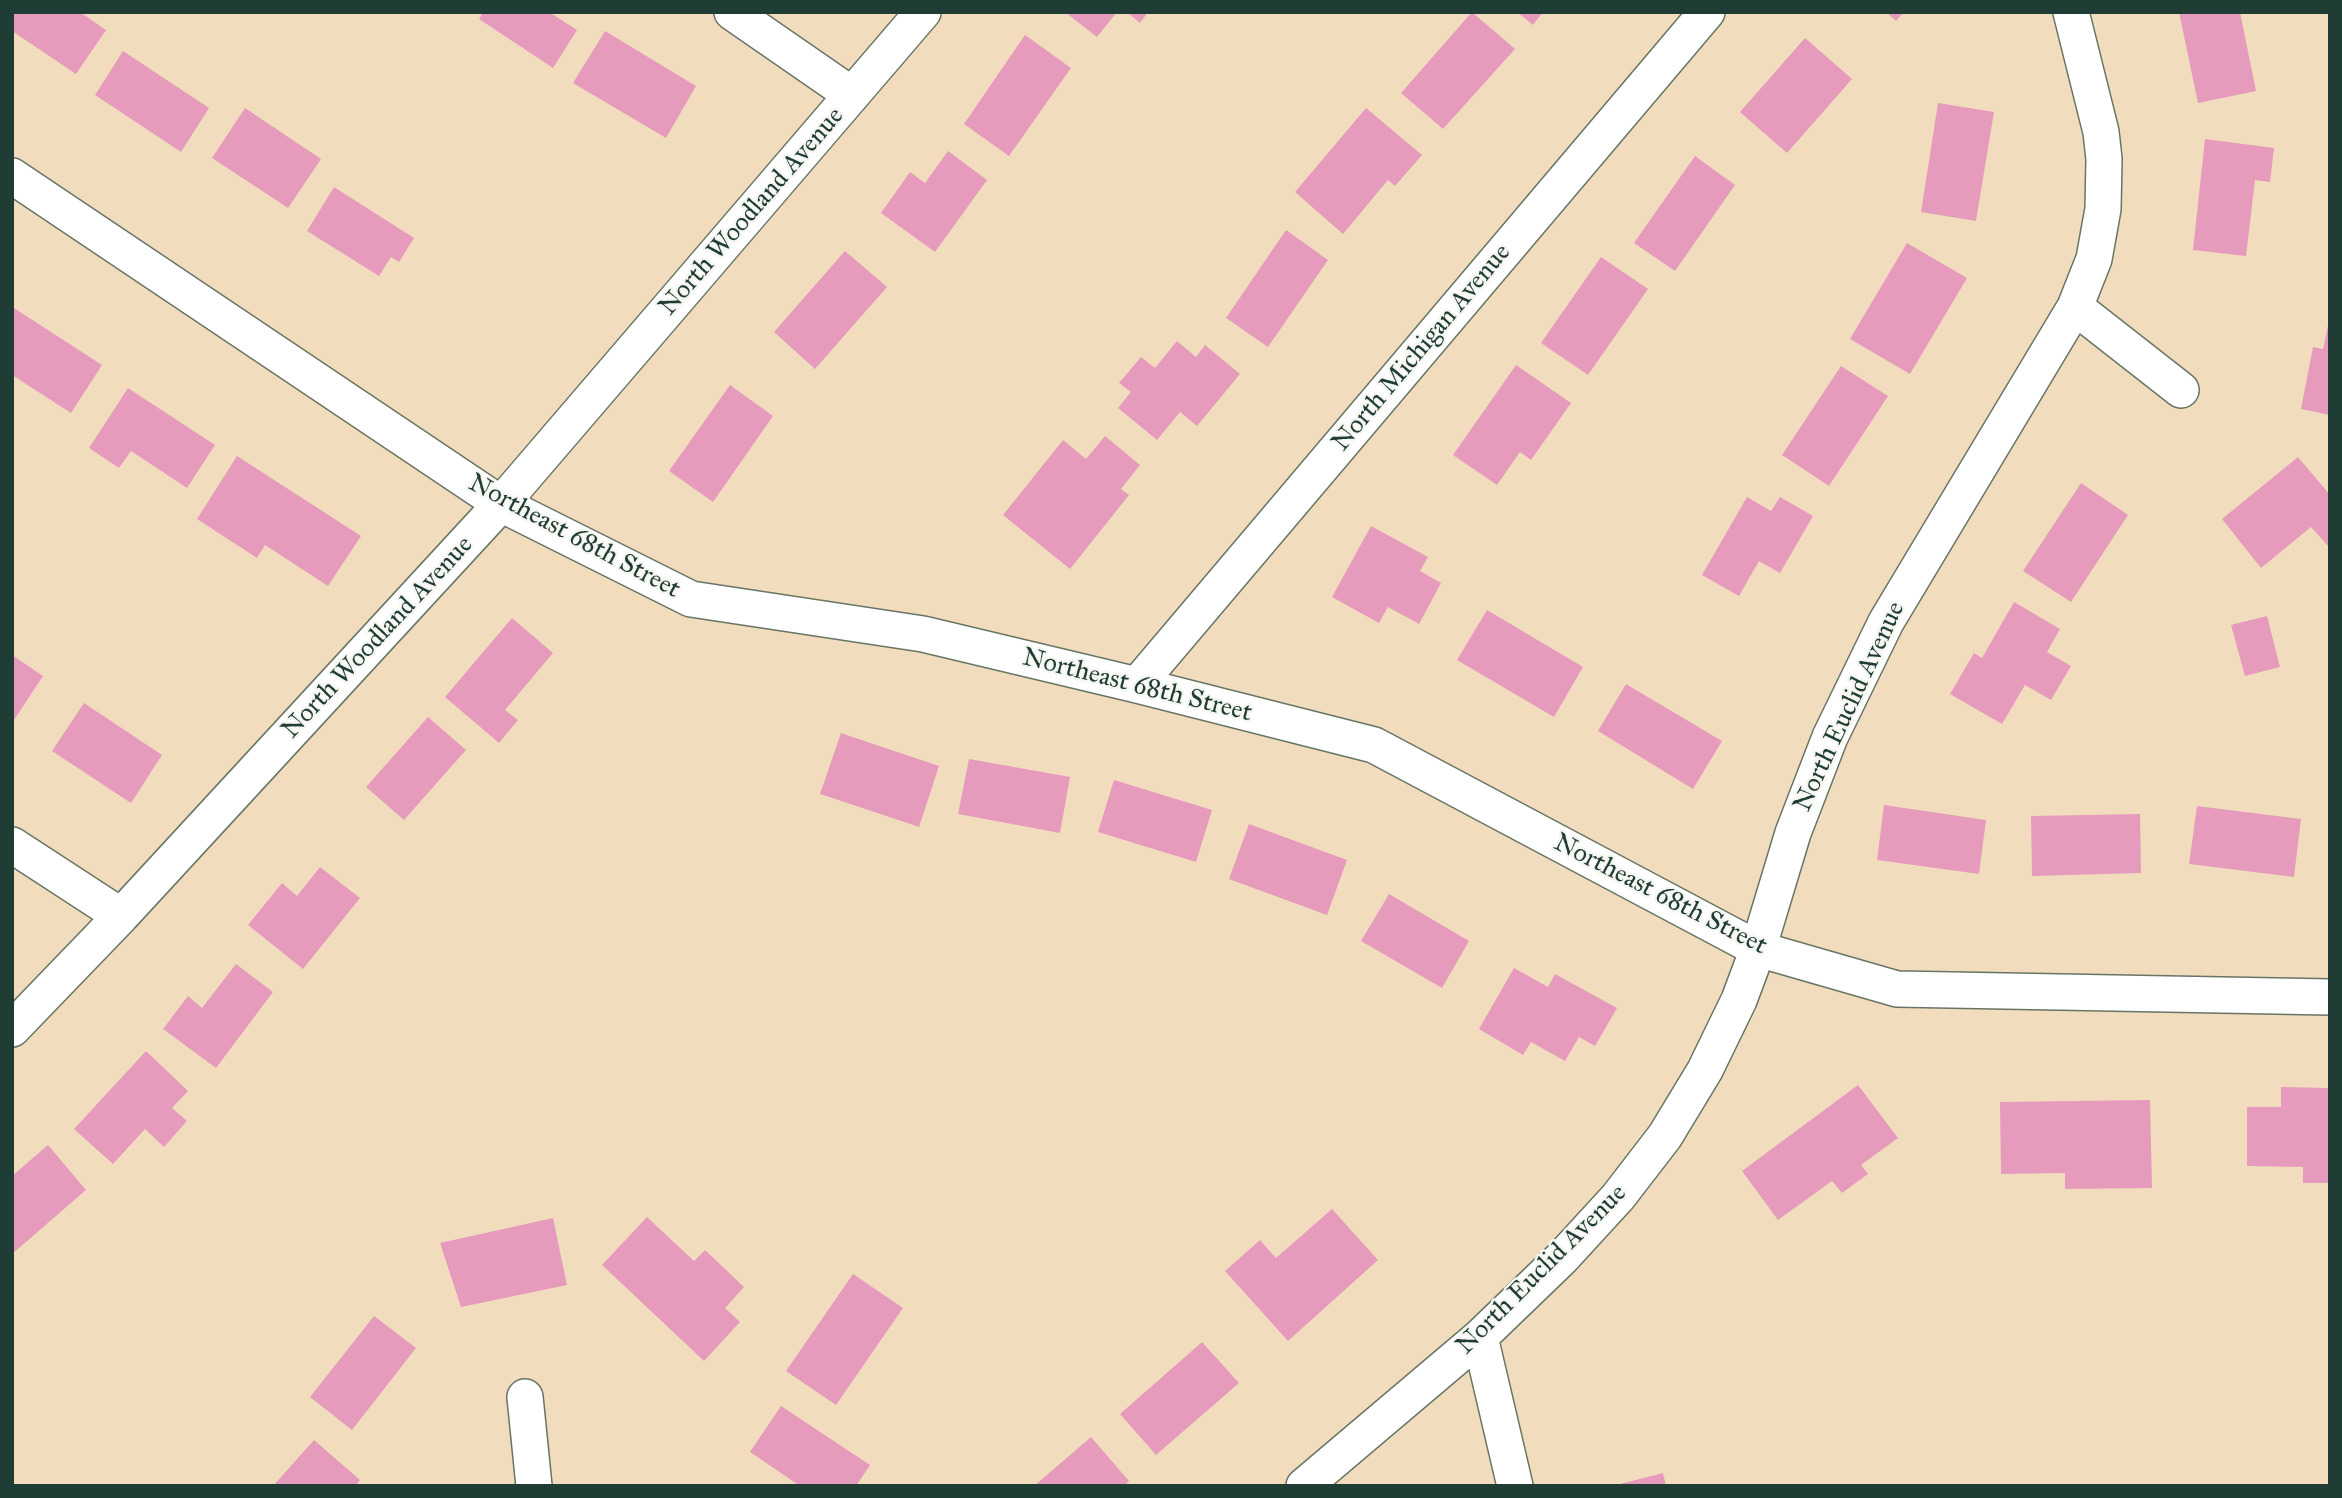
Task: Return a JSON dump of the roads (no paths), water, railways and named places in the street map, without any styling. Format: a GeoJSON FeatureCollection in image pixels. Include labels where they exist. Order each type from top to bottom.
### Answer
{"type":"FeatureCollection","features":[{"type":"Feature","properties":{"kind":"street"},"geometry":{"type":"LineString","coordinates":[[732,12],[852,95]]}},
{"type":"Feature","properties":{"kind":"street","name":"North Woodland Avenue"},"geometry":{"type":"LineString","coordinates":[[12,1029],[121,916],[501,504],[923,12]]}},
{"type":"Feature","properties":{"kind":"street","name":"North Michigan Avenue"},"geometry":{"type":"LineString","coordinates":[[1137,685],[1707,12]]}},
{"type":"Feature","properties":{"kind":"street","name":"North Euclid Avenue"},"geometry":{"type":"LineString","coordinates":[[1304,1486],[1480,1337],[1562,1258],[1618,1197],[1665,1136],[1705,1070],[1738,1000],[1758,949],[1793,833],[1830,737],[1886,622],[2075,307],[2094,259],[2101,222],[2104,159],[2101,132],[2071,12]]}},
{"type":"Feature","properties":{"kind":"street","name":"Northeast 68th Street"},"geometry":{"type":"LineString","coordinates":[[12,176],[501,504],[691,599],[923,634],[1374,745],[1758,949],[1897,989],[2330,997]]}},
{"type":"Feature","properties":{"kind":"street"},"geometry":{"type":"LineString","coordinates":[[2075,307],[2181,390]]}},
{"type":"Feature","properties":{"kind":"street"},"geometry":{"type":"LineString","coordinates":[[12,845],[121,916]]}},
{"type":"Feature","properties":{"kind":"street"},"geometry":{"type":"LineString","coordinates":[[1480,1337],[1515,1486]]}},
{"type":"Feature","properties":{"kind":"street"},"geometry":{"type":"LineString","coordinates":[[525,1397],[534,1486]]}}]}
